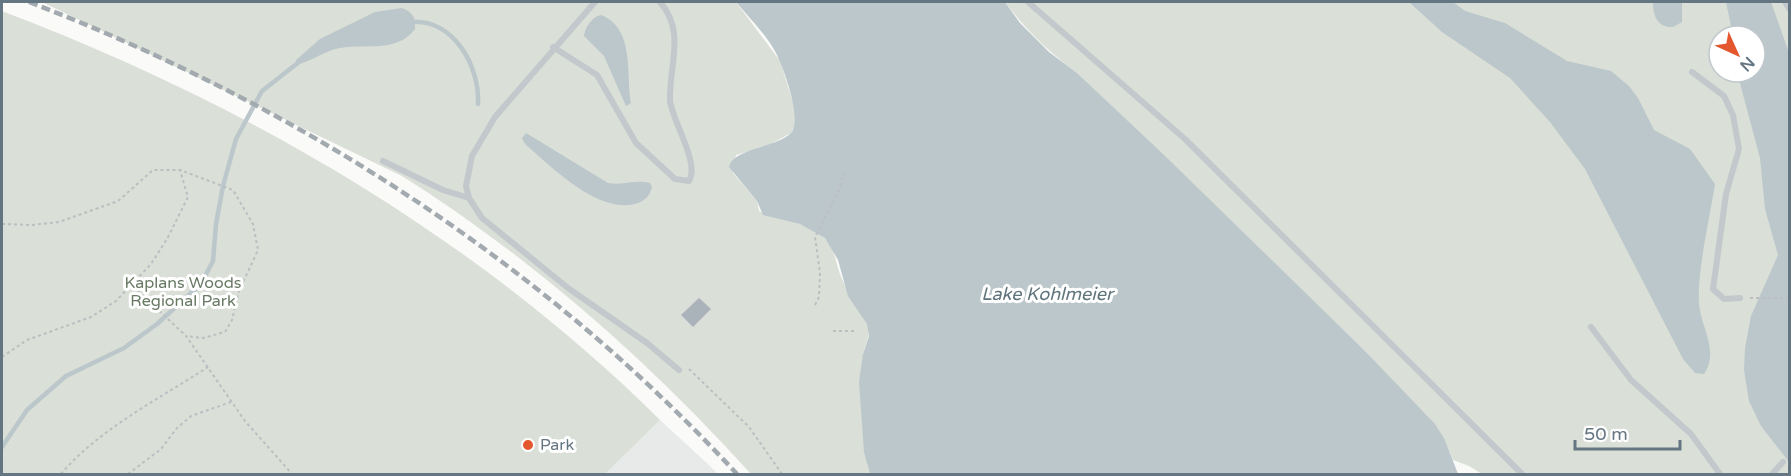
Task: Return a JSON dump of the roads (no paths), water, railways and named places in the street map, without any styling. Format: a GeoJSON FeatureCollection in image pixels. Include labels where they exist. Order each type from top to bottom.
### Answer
{"type":"FeatureCollection","features":[{"type":"Feature","properties":{"kind":"lane"},"geometry":{"type":"LineString","coordinates":[[595,2],[495,117],[472,156],[466,186],[475,210],[494,228],[568,288],[682,368]]}},
{"type":"Feature","properties":{"kind":"lane"},"geometry":{"type":"LineString","coordinates":[[553,48],[597,75],[636,143],[675,179],[688,181],[692,171],[690,160],[672,113],[670,101],[675,26],[660,2]]}},
{"type":"Feature","properties":{"kind":"lane"},"geometry":{"type":"LineString","coordinates":[[1028,2],[1208,162],[1522,474]]}},
{"type":"Feature","properties":{"kind":"lane"},"geometry":{"type":"LineString","coordinates":[[1785,2],[1790,10]]}},
{"type":"Feature","properties":{"kind":"lane"},"geometry":{"type":"LineString","coordinates":[[1692,72],[1724,96],[1737,131],[1739,149],[1726,194],[1713,289],[1724,299],[1740,298]]}},
{"type":"Feature","properties":{"kind":"lane"},"geometry":{"type":"LineString","coordinates":[[383,162],[443,190],[469,198]]}},
{"type":"Feature","properties":{"kind":"lane"},"geometry":{"type":"LineString","coordinates":[[1591,327],[1631,380],[1691,434],[1720,474]]}},
{"type":"Feature","properties":{"kind":"lane"},"geometry":{"type":"LineString","coordinates":[[1772,474],[1783,462]]}},
{"type":"Feature","properties":{"kind":"water","name":"Lake Kohlmeier"},"geometry":{"type":"Polygon","coordinates":[[[736,2],[1005,2],[1020,23],[1049,52],[1077,73],[1164,155],[1364,350],[1435,424],[1445,440],[1458,474],[870,474],[864,452],[859,382],[863,354],[869,336],[867,324],[848,296],[838,260],[825,238],[800,224],[763,215],[757,201],[729,167],[738,156],[776,142],[791,133],[795,119],[789,87],[772,46],[736,2]]]}},
{"type":"Feature","properties":{"kind":"water"},"geometry":{"type":"Polygon","coordinates":[[[1409,2],[1453,2],[1465,11],[1505,23],[1567,61],[1611,71],[1629,86],[1638,98],[1654,130],[1690,149],[1715,184],[1699,290],[1700,312],[1710,347],[1708,365],[1704,374],[1695,373],[1683,359],[1585,169],[1550,122],[1510,78],[1442,32],[1409,2]]]}},
{"type":"Feature","properties":{"kind":"water"},"geometry":{"type":"Polygon","coordinates":[[[1653,2],[1682,2],[1682,22],[1673,27],[1660,23],[1655,16],[1653,2]]]}},
{"type":"Feature","properties":{"kind":"water"},"geometry":{"type":"Polygon","coordinates":[[[1726,2],[1771,2],[1789,53],[1789,462],[1761,426],[1749,401],[1744,370],[1745,348],[1751,316],[1778,255],[1765,209],[1760,158],[1740,84],[1767,84],[1767,24],[1731,24],[1726,2]]]}},
{"type":"Feature","properties":{"kind":"water"},"geometry":{"type":"Polygon","coordinates":[[[402,8],[413,15],[415,29],[398,42],[388,45],[335,49],[296,65],[296,60],[320,39],[375,12],[402,8]]]}},
{"type":"Feature","properties":{"kind":"water"},"geometry":{"type":"Polygon","coordinates":[[[601,15],[612,21],[624,41],[631,103],[626,106],[604,56],[584,36],[589,23],[601,15]]]}},
{"type":"Feature","properties":{"kind":"water"},"geometry":{"type":"Polygon","coordinates":[[[526,133],[608,183],[650,183],[652,187],[650,192],[641,202],[623,205],[592,196],[562,176],[525,144],[522,138],[526,133]]]}},
{"type":"Feature","properties":{"kind":"waterway"},"geometry":{"type":"LineString","coordinates":[[410,22],[426,23],[439,28],[451,36],[461,48],[474,75],[478,104]]}},
{"type":"Feature","properties":{"kind":"waterway"},"geometry":{"type":"LineString","coordinates":[[2,447],[27,410],[66,376],[124,348],[157,324],[201,284],[213,261],[216,224],[223,186],[236,139],[262,91],[299,62]]}},
{"type":"Feature","properties":{"kind":"railway"},"geometry":{"type":"LineString","coordinates":[[29,2],[129,43],[226,90],[320,141],[411,198],[498,259],[582,326],[662,397],[737,474]]}},
{"type":"Feature","properties":{"kind":"place","name":"Park"},"geometry":{"type":"Point","coordinates":[528,445]}},
{"type":"Feature","properties":{"kind":"park label","name":"Kaplans Woods Regional Park"},"geometry":{"type":"Point","coordinates":[183,292]}}]}
